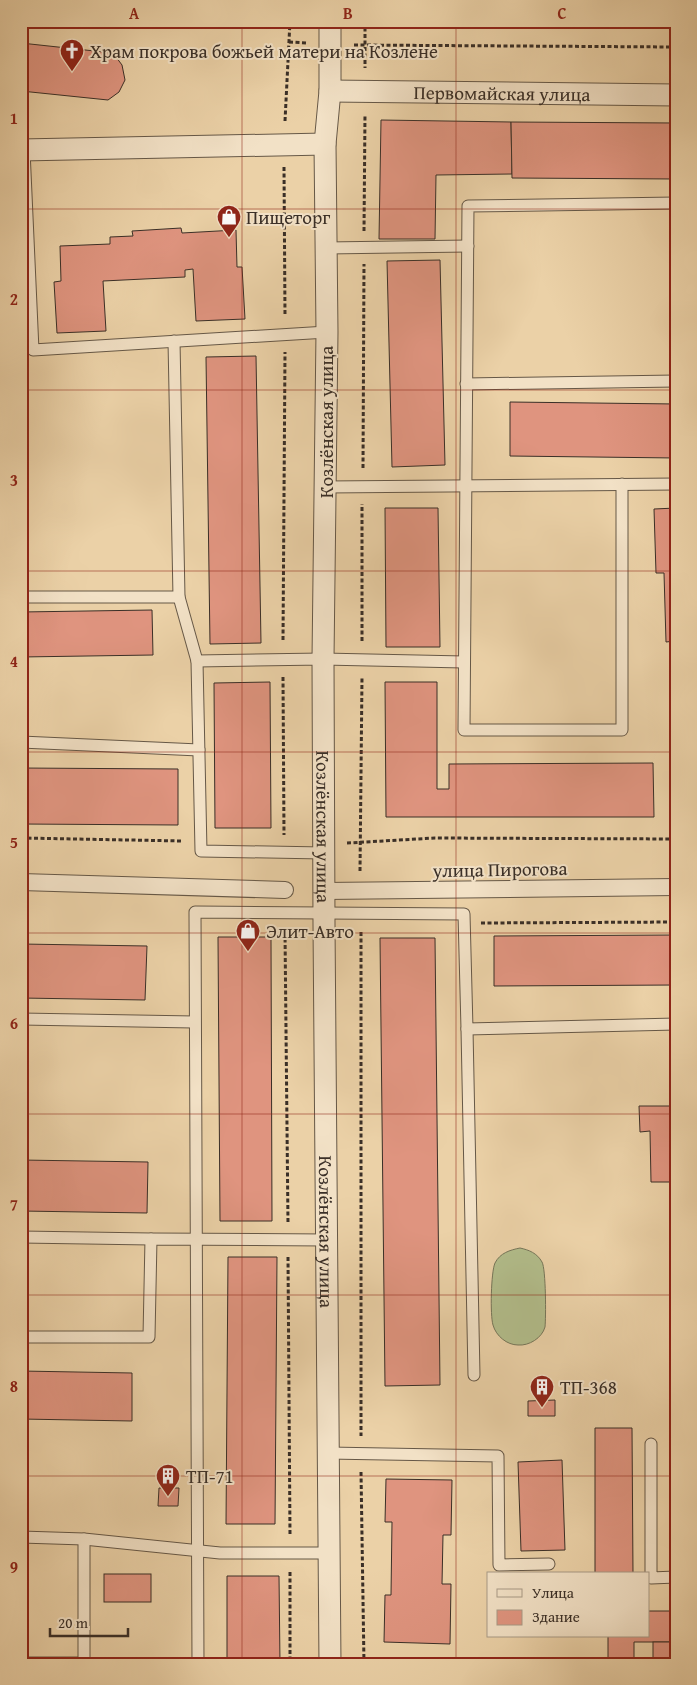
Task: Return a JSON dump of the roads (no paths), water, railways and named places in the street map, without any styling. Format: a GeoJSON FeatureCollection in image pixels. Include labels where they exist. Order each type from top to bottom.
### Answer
{"type":"FeatureCollection","features":[{"type":"Feature","properties":{"kind":"street","name":"Козлёнская улица"},"geometry":{"type":"LineString","coordinates":[[330,21],[330,91],[326,144],[327,332],[323,659],[330,1664]]}},
{"type":"Feature","properties":{"kind":"street","name":"Первомайская улица"},"geometry":{"type":"LineString","coordinates":[[330,91],[676,95]]}},
{"type":"Feature","properties":{"kind":"street"},"geometry":{"type":"LineString","coordinates":[[23,150],[326,144]]}},
{"type":"Feature","properties":{"kind":"street"},"geometry":{"type":"LineString","coordinates":[[21,882],[285,890]]}},
{"type":"Feature","properties":{"kind":"street","name":"улица Пирогова"},"geometry":{"type":"LineString","coordinates":[[324,891],[676,887]]}},
{"type":"Feature","properties":{"kind":"lane"},"geometry":{"type":"LineString","coordinates":[[23,150],[33,350],[327,332]]}},
{"type":"Feature","properties":{"kind":"lane"},"geometry":{"type":"LineString","coordinates":[[622,484],[622,730],[464,730],[468,206],[676,203]]}},
{"type":"Feature","properties":{"kind":"lane"},"geometry":{"type":"LineString","coordinates":[[326,248],[468,246]]}},
{"type":"Feature","properties":{"kind":"lane"},"geometry":{"type":"LineString","coordinates":[[174,342],[179,597],[197,661],[200,852],[284,853],[324,848]]}},
{"type":"Feature","properties":{"kind":"lane"},"geometry":{"type":"LineString","coordinates":[[466,384],[676,381]]}},
{"type":"Feature","properties":{"kind":"lane"},"geometry":{"type":"LineString","coordinates":[[326,487],[676,484]]}},
{"type":"Feature","properties":{"kind":"lane"},"geometry":{"type":"LineString","coordinates":[[21,597],[179,597]]}},
{"type":"Feature","properties":{"kind":"lane"},"geometry":{"type":"LineString","coordinates":[[197,661],[323,659],[464,662]]}},
{"type":"Feature","properties":{"kind":"lane"},"geometry":{"type":"LineString","coordinates":[[21,742],[199,750]]}},
{"type":"Feature","properties":{"kind":"lane"},"geometry":{"type":"LineString","coordinates":[[198,1664],[195,912],[464,914],[474,1375]]}},
{"type":"Feature","properties":{"kind":"lane"},"geometry":{"type":"LineString","coordinates":[[21,1019],[194,1022]]}},
{"type":"Feature","properties":{"kind":"lane"},"geometry":{"type":"LineString","coordinates":[[467,1029],[676,1024]]}},
{"type":"Feature","properties":{"kind":"lane"},"geometry":{"type":"LineString","coordinates":[[21,1238],[326,1240]]}},
{"type":"Feature","properties":{"kind":"lane"},"geometry":{"type":"LineString","coordinates":[[21,1337],[149,1337],[151,1239]]}},
{"type":"Feature","properties":{"kind":"lane"},"geometry":{"type":"LineString","coordinates":[[652,1444],[651,1578],[676,1577]]}},
{"type":"Feature","properties":{"kind":"lane"},"geometry":{"type":"LineString","coordinates":[[328,1453],[498,1456],[499,1565],[549,1564]]}},
{"type":"Feature","properties":{"kind":"lane"},"geometry":{"type":"LineString","coordinates":[[21,1537],[84,1539],[220,1553],[328,1553]]}},
{"type":"Feature","properties":{"kind":"lane"},"geometry":{"type":"LineString","coordinates":[[21,1663],[84,1663],[84,1539]]}},
{"type":"Feature","properties":{"kind":"place","name":"Храм покрова божьей матери на Козлене"},"geometry":{"type":"Point","coordinates":[72,72]}},
{"type":"Feature","properties":{"kind":"place","name":"Пищеторг"},"geometry":{"type":"Point","coordinates":[229,238]}},
{"type":"Feature","properties":{"kind":"place","name":"Элит-Авто"},"geometry":{"type":"Point","coordinates":[248,952]}},
{"type":"Feature","properties":{"kind":"place","name":"ТП-368"},"geometry":{"type":"Point","coordinates":[542,1408]}},
{"type":"Feature","properties":{"kind":"place","name":"ТП-71"},"geometry":{"type":"Point","coordinates":[168,1497]}}]}
